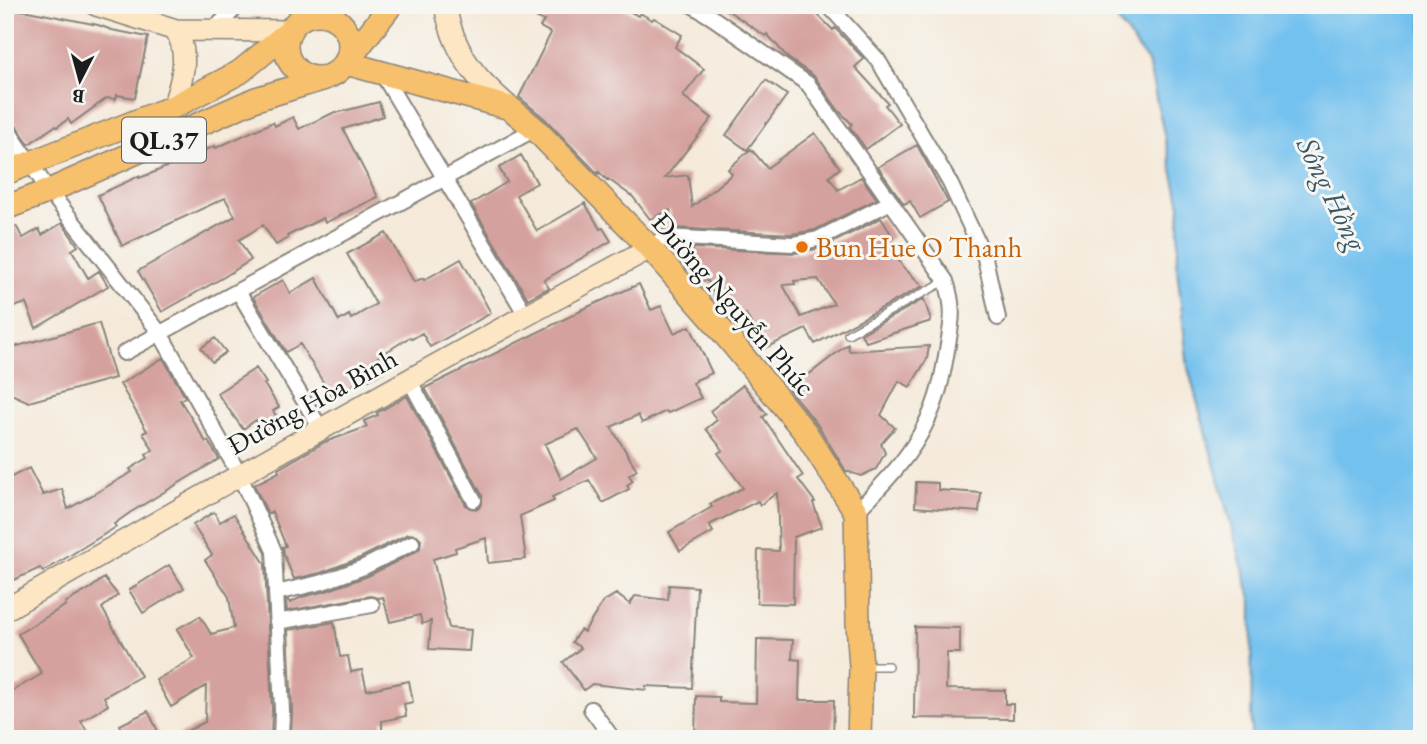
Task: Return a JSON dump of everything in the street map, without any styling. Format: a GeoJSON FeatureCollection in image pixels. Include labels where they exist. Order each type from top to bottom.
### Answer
{"type":"FeatureCollection","features":[{"type":"Feature","properties":{"kind":"main road"},"geometry":{"type":"LineString","coordinates":[[316,14],[341,5]]}},
{"type":"Feature","properties":{"kind":"main road"},"geometry":{"type":"LineString","coordinates":[[346,63],[391,5]]}},
{"type":"Feature","properties":{"kind":"main road"},"geometry":{"type":"LineString","coordinates":[[316,14],[335,19],[348,34],[351,44],[346,63]]}},
{"type":"Feature","properties":{"kind":"main road","name":"QL.37"},"geometry":{"type":"LineString","coordinates":[[5,173],[173,107],[240,72],[290,31],[296,22],[316,14]]}},
{"type":"Feature","properties":{"kind":"main road"},"geometry":{"type":"LineString","coordinates":[[290,31],[286,41],[289,61],[304,75],[314,79],[325,78]]}},
{"type":"Feature","properties":{"kind":"main road","name":"QL.37"},"geometry":{"type":"LineString","coordinates":[[5,208],[257,99],[325,78],[340,70],[346,63]]}},
{"type":"Feature","properties":{"kind":"main road","name":"Đường Nguyễn Phúc"},"geometry":{"type":"LineString","coordinates":[[346,63],[510,108],[535,129],[650,248],[713,320],[805,432],[856,512]]}},
{"type":"Feature","properties":{"kind":"main road"},"geometry":{"type":"LineString","coordinates":[[856,512],[861,667],[859,739]]}},
{"type":"Feature","properties":{"kind":"street"},"geometry":{"type":"LineString","coordinates":[[96,5],[176,30],[290,31]]}},
{"type":"Feature","properties":{"kind":"street"},"geometry":{"type":"LineString","coordinates":[[214,30],[239,5]]}},
{"type":"Feature","properties":{"kind":"street"},"geometry":{"type":"LineString","coordinates":[[444,5],[447,21],[474,72],[510,108]]}},
{"type":"Feature","properties":{"kind":"street"},"geometry":{"type":"LineString","coordinates":[[692,5],[808,84],[946,281],[952,299],[953,319],[941,384],[927,423],[908,455],[856,512]]}},
{"type":"Feature","properties":{"kind":"street"},"geometry":{"type":"LineString","coordinates":[[828,5],[878,60],[950,183],[985,258],[998,318]]}},
{"type":"Feature","properties":{"kind":"street"},"geometry":{"type":"LineString","coordinates":[[173,107],[181,86],[184,67],[181,38],[176,30]]}},
{"type":"Feature","properties":{"kind":"street"},"geometry":{"type":"LineString","coordinates":[[381,72],[526,315]]}},
{"type":"Feature","properties":{"kind":"street"},"geometry":{"type":"LineString","coordinates":[[5,126],[49,191],[160,333],[239,474],[274,551],[281,739]]}},
{"type":"Feature","properties":{"kind":"street"},"geometry":{"type":"LineString","coordinates":[[124,353],[535,129]]}},
{"type":"Feature","properties":{"kind":"street"},"geometry":{"type":"LineString","coordinates":[[650,248],[665,237],[793,244],[818,239],[891,202]]}},
{"type":"Feature","properties":{"kind":"street","name":"Đường Hòa Bình"},"geometry":{"type":"LineString","coordinates":[[5,610],[239,474],[650,248]]}},
{"type":"Feature","properties":{"kind":"street"},"geometry":{"type":"LineString","coordinates":[[237,291],[321,429]]}},
{"type":"Feature","properties":{"kind":"street"},"geometry":{"type":"LineString","coordinates":[[409,379],[474,500]]}},
{"type":"Feature","properties":{"kind":"street"},"geometry":{"type":"LineString","coordinates":[[276,593],[323,582],[364,567],[412,543]]}},
{"type":"Feature","properties":{"kind":"street"},"geometry":{"type":"LineString","coordinates":[[277,622],[372,605]]}},
{"type":"Feature","properties":{"kind":"street"},"geometry":{"type":"LineString","coordinates":[[591,709],[613,739]]}},
{"type":"Feature","properties":{"kind":"lane"},"geometry":{"type":"LineString","coordinates":[[848,334],[946,281]]}},
{"type":"Feature","properties":{"kind":"lane"},"geometry":{"type":"LineString","coordinates":[[861,667],[888,666]]}},
{"type":"Feature","properties":{"kind":"water","name":"Sông Hồng"},"geometry":{"type":"Polygon","coordinates":[[[1106,5],[1422,5],[1422,739],[1251,739],[1252,602],[1188,368],[1177,268],[1180,205],[1148,62],[1106,5]]]}},
{"type":"Feature","properties":{"kind":"building"},"geometry":{"type":"Polygon","coordinates":[[[511,5],[618,5],[638,16],[640,13],[652,20],[654,18],[682,35],[675,47],[704,69],[683,96],[712,118],[665,178],[688,175],[692,207],[732,174],[728,169],[751,149],[767,168],[815,133],[840,168],[829,177],[838,190],[861,177],[877,199],[815,230],[792,234],[672,228],[670,210],[650,219],[633,197],[599,172],[598,174],[545,119],[519,97],[551,33],[540,27],[544,21],[511,5]]]}},
{"type":"Feature","properties":{"kind":"building"},"geometry":{"type":"Polygon","coordinates":[[[720,5],[808,5],[833,30],[835,28],[864,59],[855,67],[888,103],[885,105],[900,124],[866,149],[850,127],[852,124],[839,111],[814,76],[788,58],[767,34],[765,36],[720,5]]]}},
{"type":"Feature","properties":{"kind":"building"},"geometry":{"type":"Polygon","coordinates":[[[5,9],[28,11],[148,37],[135,98],[117,95],[116,99],[107,98],[71,124],[68,119],[29,144],[13,121],[5,115],[5,9]]]}},
{"type":"Feature","properties":{"kind":"building"},"geometry":{"type":"Polygon","coordinates":[[[766,80],[787,95],[747,150],[726,135],[766,80]]]}},
{"type":"Feature","properties":{"kind":"building"},"geometry":{"type":"Polygon","coordinates":[[[379,102],[383,116],[343,129],[378,197],[325,223],[323,218],[287,236],[288,238],[276,245],[263,225],[239,240],[251,260],[162,312],[138,271],[235,216],[225,198],[122,246],[98,195],[273,122],[275,126],[293,117],[299,129],[335,112],[379,102]]]}},
{"type":"Feature","properties":{"kind":"building"},"geometry":{"type":"Polygon","coordinates":[[[917,145],[948,202],[920,218],[910,201],[904,204],[878,167],[917,145]]]}},
{"type":"Feature","properties":{"kind":"building"},"geometry":{"type":"Polygon","coordinates":[[[521,155],[537,183],[516,195],[537,231],[585,203],[600,229],[603,228],[611,241],[544,280],[549,288],[528,299],[471,204],[507,182],[499,168],[521,155]]]}},
{"type":"Feature","properties":{"kind":"building"},"geometry":{"type":"Polygon","coordinates":[[[881,218],[893,237],[887,241],[903,267],[923,286],[815,344],[806,329],[765,348],[746,314],[732,321],[718,302],[708,281],[695,278],[696,263],[692,263],[693,248],[795,253],[822,248],[881,218]],[[818,279],[783,285],[801,317],[834,304],[818,279]]]}},
{"type":"Feature","properties":{"kind":"building"},"geometry":{"type":"Polygon","coordinates":[[[62,223],[78,246],[72,250],[88,278],[99,271],[108,286],[36,328],[26,303],[5,310],[5,232],[16,226],[23,238],[39,229],[42,235],[62,223]]]}},
{"type":"Feature","properties":{"kind":"building"},"geometry":{"type":"Polygon","coordinates":[[[386,233],[414,282],[423,278],[424,280],[461,259],[491,313],[430,347],[422,333],[412,339],[410,337],[375,359],[383,372],[369,380],[367,377],[332,397],[300,344],[286,352],[253,297],[283,280],[290,293],[316,278],[339,321],[349,315],[351,319],[376,304],[347,254],[386,233]]]}},
{"type":"Feature","properties":{"kind":"building"},"geometry":{"type":"Polygon","coordinates":[[[639,284],[651,310],[661,306],[674,333],[690,326],[712,373],[693,383],[701,398],[642,423],[638,415],[611,427],[637,470],[629,475],[633,481],[627,485],[629,489],[603,503],[589,480],[552,497],[554,501],[520,516],[526,559],[488,563],[486,538],[455,548],[456,552],[433,559],[449,628],[471,630],[469,651],[429,649],[431,621],[422,624],[420,615],[390,622],[383,597],[370,596],[287,611],[286,601],[290,603],[368,576],[417,551],[421,539],[417,535],[408,534],[360,558],[320,573],[294,579],[284,555],[283,547],[286,546],[272,512],[268,514],[254,485],[325,442],[367,427],[364,421],[407,396],[466,505],[478,509],[482,504],[482,495],[425,388],[639,284]],[[578,429],[545,444],[561,479],[597,458],[578,429]]]}},
{"type":"Feature","properties":{"kind":"building"},"geometry":{"type":"Polygon","coordinates":[[[924,299],[931,321],[866,342],[861,334],[924,299]]]}},
{"type":"Feature","properties":{"kind":"building"},"geometry":{"type":"Polygon","coordinates":[[[99,323],[115,378],[29,402],[11,394],[5,377],[7,349],[99,323]]]}},
{"type":"Feature","properties":{"kind":"building"},"geometry":{"type":"Polygon","coordinates":[[[215,338],[226,352],[212,362],[201,348],[215,338]]]}},
{"type":"Feature","properties":{"kind":"building"},"geometry":{"type":"Polygon","coordinates":[[[848,344],[849,351],[929,346],[927,359],[910,387],[899,381],[881,415],[895,428],[881,444],[885,453],[876,469],[861,476],[846,471],[817,424],[789,390],[848,344]]]}},
{"type":"Feature","properties":{"kind":"building"},"geometry":{"type":"Polygon","coordinates":[[[163,358],[185,397],[180,400],[219,459],[131,512],[114,524],[116,527],[43,572],[40,568],[5,584],[5,480],[29,468],[43,495],[62,489],[68,509],[132,472],[130,469],[148,458],[146,455],[153,450],[143,433],[147,431],[120,384],[163,358]]]}},
{"type":"Feature","properties":{"kind":"building"},"geometry":{"type":"Polygon","coordinates":[[[256,368],[279,407],[273,411],[279,420],[263,431],[256,420],[243,429],[217,393],[256,368]]]}},
{"type":"Feature","properties":{"kind":"building"},"geometry":{"type":"Polygon","coordinates":[[[743,385],[767,414],[763,417],[803,476],[798,479],[815,502],[813,503],[822,527],[794,537],[793,604],[757,603],[758,550],[779,551],[777,493],[760,505],[758,501],[709,525],[713,532],[680,551],[669,532],[712,507],[710,504],[743,488],[718,453],[723,450],[706,429],[717,420],[710,411],[743,385]]]}},
{"type":"Feature","properties":{"kind":"building"},"geometry":{"type":"Polygon","coordinates":[[[916,482],[938,483],[938,490],[981,493],[979,512],[915,507],[916,482]]]}},
{"type":"Feature","properties":{"kind":"building"},"geometry":{"type":"Polygon","coordinates":[[[214,512],[220,522],[234,514],[265,564],[271,739],[171,739],[205,722],[206,686],[171,707],[156,680],[194,658],[177,629],[200,616],[211,634],[234,628],[229,597],[205,560],[212,555],[193,525],[214,512]]]}},
{"type":"Feature","properties":{"kind":"building"},"geometry":{"type":"Polygon","coordinates":[[[169,565],[184,588],[143,613],[129,590],[169,565]]]}},
{"type":"Feature","properties":{"kind":"building"},"geometry":{"type":"Polygon","coordinates":[[[104,578],[118,595],[102,608],[141,676],[104,697],[108,705],[81,721],[92,739],[5,739],[5,722],[13,717],[5,704],[5,695],[42,674],[18,634],[104,578]]]}},
{"type":"Feature","properties":{"kind":"building"},"geometry":{"type":"Polygon","coordinates":[[[669,585],[697,587],[692,688],[646,686],[646,690],[592,684],[584,690],[563,662],[581,648],[572,642],[580,630],[584,632],[603,602],[616,594],[630,604],[635,596],[668,600],[669,585]]]}},
{"type":"Feature","properties":{"kind":"building"},"geometry":{"type":"Polygon","coordinates":[[[334,622],[340,657],[348,656],[351,672],[362,670],[367,690],[409,681],[413,702],[404,704],[406,716],[382,721],[382,739],[291,739],[288,630],[334,622]]]}},
{"type":"Feature","properties":{"kind":"building"},"geometry":{"type":"Polygon","coordinates":[[[915,627],[960,628],[960,653],[947,653],[946,689],[1005,690],[1005,704],[1013,704],[1013,719],[914,718],[915,627]]]}},
{"type":"Feature","properties":{"kind":"building"},"geometry":{"type":"Polygon","coordinates":[[[757,639],[793,640],[792,659],[800,660],[799,700],[834,700],[833,737],[757,736],[757,739],[695,739],[696,696],[719,697],[719,702],[756,703],[757,639]]]}},
{"type":"Feature","properties":{"kind":"building"},"geometry":{"type":"Polygon","coordinates":[[[148,711],[162,739],[127,739],[120,725],[148,711]]]}},
{"type":"Feature","properties":{"kind":"place","name":"Bun Hue O Thanh"},"geometry":{"type":"Point","coordinates":[802,247]}}]}
